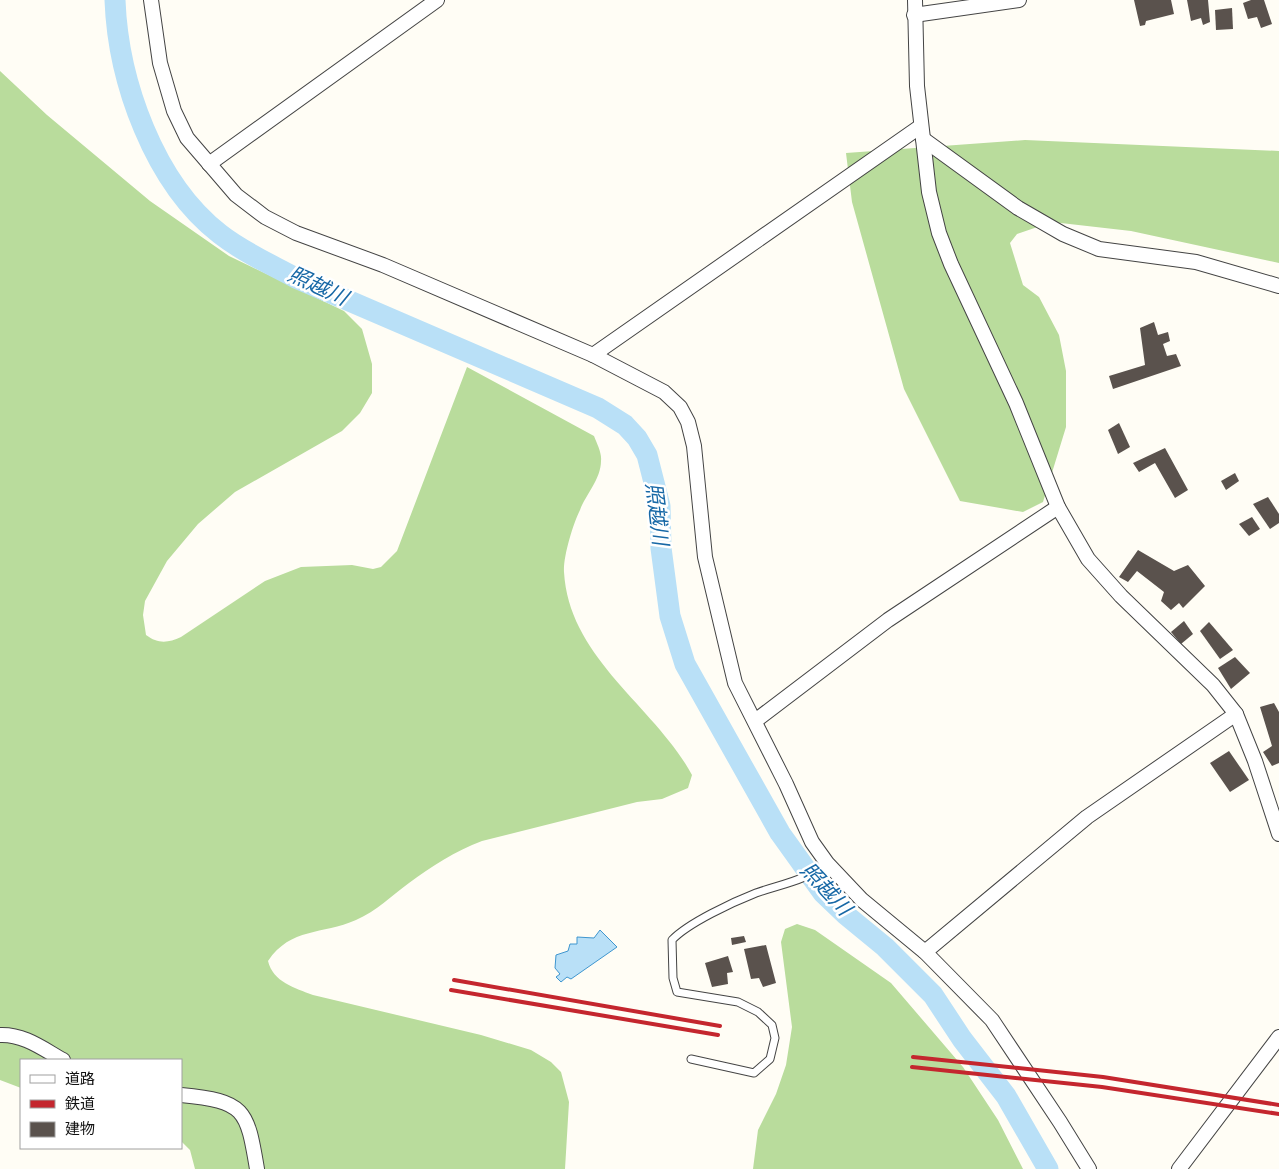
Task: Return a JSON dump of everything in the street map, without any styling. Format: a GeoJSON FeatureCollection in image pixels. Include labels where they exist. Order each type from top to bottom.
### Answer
{"type":"FeatureCollection","features":[{"type":"Feature","properties":{"kind":"street"},"geometry":{"type":"LineString","coordinates":[[151,0],[160,63],[174,111],[187,138],[236,195],[265,217],[296,233],[382,265],[593,355],[664,392],[680,407],[688,422],[694,446],[705,557],[735,683],[812,842],[821,867],[925,952],[992,1020],[1089,1169]]}},
{"type":"Feature","properties":{"kind":"street"},"geometry":{"type":"LineString","coordinates":[[209,164],[437,0]]}},
{"type":"Feature","properties":{"kind":"street"},"geometry":{"type":"LineString","coordinates":[[915,0],[914,15],[922,133],[929,192],[939,234],[951,264],[1016,403],[1058,506],[1088,559],[1121,596],[1213,685],[1236,714],[1255,761],[1279,834]]}},
{"type":"Feature","properties":{"kind":"street"},"geometry":{"type":"LineString","coordinates":[[914,15],[1018,0]]}},
{"type":"Feature","properties":{"kind":"street"},"geometry":{"type":"LineString","coordinates":[[593,355],[922,133]]}},
{"type":"Feature","properties":{"kind":"street"},"geometry":{"type":"LineString","coordinates":[[922,133],[1018,208],[1063,234],[1100,248],[1196,262],[1279,286]]}},
{"type":"Feature","properties":{"kind":"street"},"geometry":{"type":"LineString","coordinates":[[755,721],[888,620],[1058,506]]}},
{"type":"Feature","properties":{"kind":"street"},"geometry":{"type":"LineString","coordinates":[[925,952],[1087,817],[1236,714]]}},
{"type":"Feature","properties":{"kind":"street"},"geometry":{"type":"LineString","coordinates":[[0,1036],[10,1035],[30,1041],[61,1059]]}},
{"type":"Feature","properties":{"kind":"street"},"geometry":{"type":"LineString","coordinates":[[1179,1169],[1279,1036]]}},
{"type":"Feature","properties":{"kind":"street"},"geometry":{"type":"LineString","coordinates":[[182,1095],[219,1100],[239,1110],[246,1116],[250,1129],[256,1169]]}},
{"type":"Feature","properties":{"kind":"lane"},"geometry":{"type":"LineString","coordinates":[[691,1059],[754,1073],[770,1059],[775,1038],[772,1025],[758,1012],[738,1002],[677,992],[673,978],[672,940],[681,931],[748,897],[789,884],[821,867]]}},
{"type":"Feature","properties":{"kind":"green space"},"geometry":{"type":"Polygon","coordinates":[[[0,71],[47,115],[150,201],[229,256],[344,311],[362,329],[372,364],[372,393],[360,413],[342,431],[235,492],[198,524],[167,561],[145,601],[143,615],[146,635],[163,642],[181,637],[265,581],[301,567],[352,565],[373,569],[381,567],[397,551],[467,367],[594,436],[601,455],[600,468],[599,474],[577,516],[567,549],[564,572],[569,603],[581,631],[597,656],[657,726],[676,750],[692,775],[688,788],[662,799],[637,802],[472,845],[435,865],[364,916],[343,925],[297,937],[277,950],[268,961],[280,979],[292,987],[313,995],[481,1035],[531,1050],[551,1062],[561,1072],[569,1102],[565,1169],[195,1169],[190,1150],[182,1142],[182,1059],[20,1059],[20,1088],[0,1080],[0,71]]]}},
{"type":"Feature","properties":{"kind":"green space"},"geometry":{"type":"Polygon","coordinates":[[[1025,140],[1279,151],[1279,263],[1131,231],[1052,222],[1017,234],[1010,243],[1023,285],[1039,297],[1059,335],[1066,371],[1066,427],[1043,502],[1023,512],[960,501],[904,389],[852,202],[846,153],[1025,140]]]}},
{"type":"Feature","properties":{"kind":"green space"},"geometry":{"type":"Polygon","coordinates":[[[797,924],[815,930],[891,983],[963,1067],[998,1120],[1023,1169],[753,1169],[758,1130],[776,1094],[786,1065],[792,1027],[781,942],[785,929],[797,924]]]}},
{"type":"Feature","properties":{"kind":"water"},"geometry":{"type":"Polygon","coordinates":[[[600,930],[617,947],[571,979],[567,977],[561,982],[556,977],[560,974],[555,968],[556,955],[568,951],[570,944],[577,944],[577,937],[594,938],[600,930]]]}},
{"type":"Feature","properties":{"kind":"building"},"geometry":{"type":"Polygon","coordinates":[[[1134,0],[1171,0],[1174,14],[1146,21],[1145,25],[1140,26],[1134,0]]]}},
{"type":"Feature","properties":{"kind":"building"},"geometry":{"type":"Polygon","coordinates":[[[1187,0],[1208,0],[1210,22],[1203,25],[1201,18],[1191,21],[1187,0]]]}},
{"type":"Feature","properties":{"kind":"building"},"geometry":{"type":"Polygon","coordinates":[[[1251,0],[1264,0],[1272,24],[1261,28],[1257,17],[1248,19],[1243,3],[1251,0]]]}},
{"type":"Feature","properties":{"kind":"building"},"geometry":{"type":"Polygon","coordinates":[[[1232,8],[1233,29],[1216,30],[1215,10],[1232,8]]]}},
{"type":"Feature","properties":{"kind":"building"},"geometry":{"type":"Polygon","coordinates":[[[1154,322],[1158,335],[1168,332],[1170,341],[1163,344],[1167,356],[1176,354],[1181,366],[1113,389],[1109,376],[1145,365],[1140,328],[1154,322]]]}},
{"type":"Feature","properties":{"kind":"building"},"geometry":{"type":"Polygon","coordinates":[[[1119,423],[1130,447],[1118,454],[1108,430],[1119,423]]]}},
{"type":"Feature","properties":{"kind":"building"},"geometry":{"type":"Polygon","coordinates":[[[1165,448],[1188,490],[1175,498],[1155,463],[1139,472],[1133,463],[1165,448]]]}},
{"type":"Feature","properties":{"kind":"building"},"geometry":{"type":"Polygon","coordinates":[[[1235,473],[1239,481],[1226,490],[1221,481],[1235,473]]]}},
{"type":"Feature","properties":{"kind":"building"},"geometry":{"type":"Polygon","coordinates":[[[1268,497],[1279,514],[1279,523],[1270,529],[1253,504],[1268,497]]]}},
{"type":"Feature","properties":{"kind":"building"},"geometry":{"type":"Polygon","coordinates":[[[1252,517],[1260,529],[1249,536],[1239,524],[1252,517]]]}},
{"type":"Feature","properties":{"kind":"building"},"geometry":{"type":"Polygon","coordinates":[[[1138,550],[1174,571],[1188,565],[1205,586],[1183,608],[1179,603],[1171,610],[1161,601],[1164,592],[1137,571],[1128,582],[1119,577],[1138,550]]]}},
{"type":"Feature","properties":{"kind":"building"},"geometry":{"type":"Polygon","coordinates":[[[1184,621],[1193,634],[1181,644],[1171,632],[1184,621]]]}},
{"type":"Feature","properties":{"kind":"building"},"geometry":{"type":"Polygon","coordinates":[[[1209,622],[1233,650],[1220,659],[1200,631],[1209,622]]]}},
{"type":"Feature","properties":{"kind":"building"},"geometry":{"type":"Polygon","coordinates":[[[1235,657],[1250,673],[1231,689],[1218,668],[1235,657]]]}},
{"type":"Feature","properties":{"kind":"building"},"geometry":{"type":"Polygon","coordinates":[[[1274,703],[1279,712],[1279,763],[1272,766],[1263,752],[1272,746],[1260,707],[1274,703]]]}},
{"type":"Feature","properties":{"kind":"building"},"geometry":{"type":"Polygon","coordinates":[[[1229,751],[1249,780],[1230,792],[1210,763],[1229,751]]]}},
{"type":"Feature","properties":{"kind":"building"},"geometry":{"type":"Polygon","coordinates":[[[744,936],[746,942],[732,945],[731,938],[744,936]]]}},
{"type":"Feature","properties":{"kind":"building"},"geometry":{"type":"Polygon","coordinates":[[[766,945],[776,983],[763,987],[759,978],[751,979],[744,949],[766,945]]]}},
{"type":"Feature","properties":{"kind":"building"},"geometry":{"type":"Polygon","coordinates":[[[728,956],[733,972],[727,973],[728,984],[712,987],[705,963],[728,956]]]}},
{"type":"Feature","properties":{"kind":"waterway","name":"照越川"},"geometry":{"type":"LineString","coordinates":[[115,0],[123,64],[144,128],[159,159],[176,187],[197,213],[220,234],[247,252],[296,278],[598,408],[625,425],[637,438],[647,455],[660,506],[661,548],[670,616],[685,664],[780,833],[823,893],[885,947],[933,995],[962,1039],[1006,1096],[1048,1169]]}},
{"type":"Feature","properties":{"kind":"railway"},"geometry":{"type":"LineString","coordinates":[[454,980],[720,1026]]}},
{"type":"Feature","properties":{"kind":"railway"},"geometry":{"type":"LineString","coordinates":[[451,990],[718,1035]]}},
{"type":"Feature","properties":{"kind":"railway"},"geometry":{"type":"LineString","coordinates":[[913,1057],[1103,1077],[1279,1105]]}},
{"type":"Feature","properties":{"kind":"railway"},"geometry":{"type":"LineString","coordinates":[[912,1067],[1102,1087],[1279,1114]]}}]}
